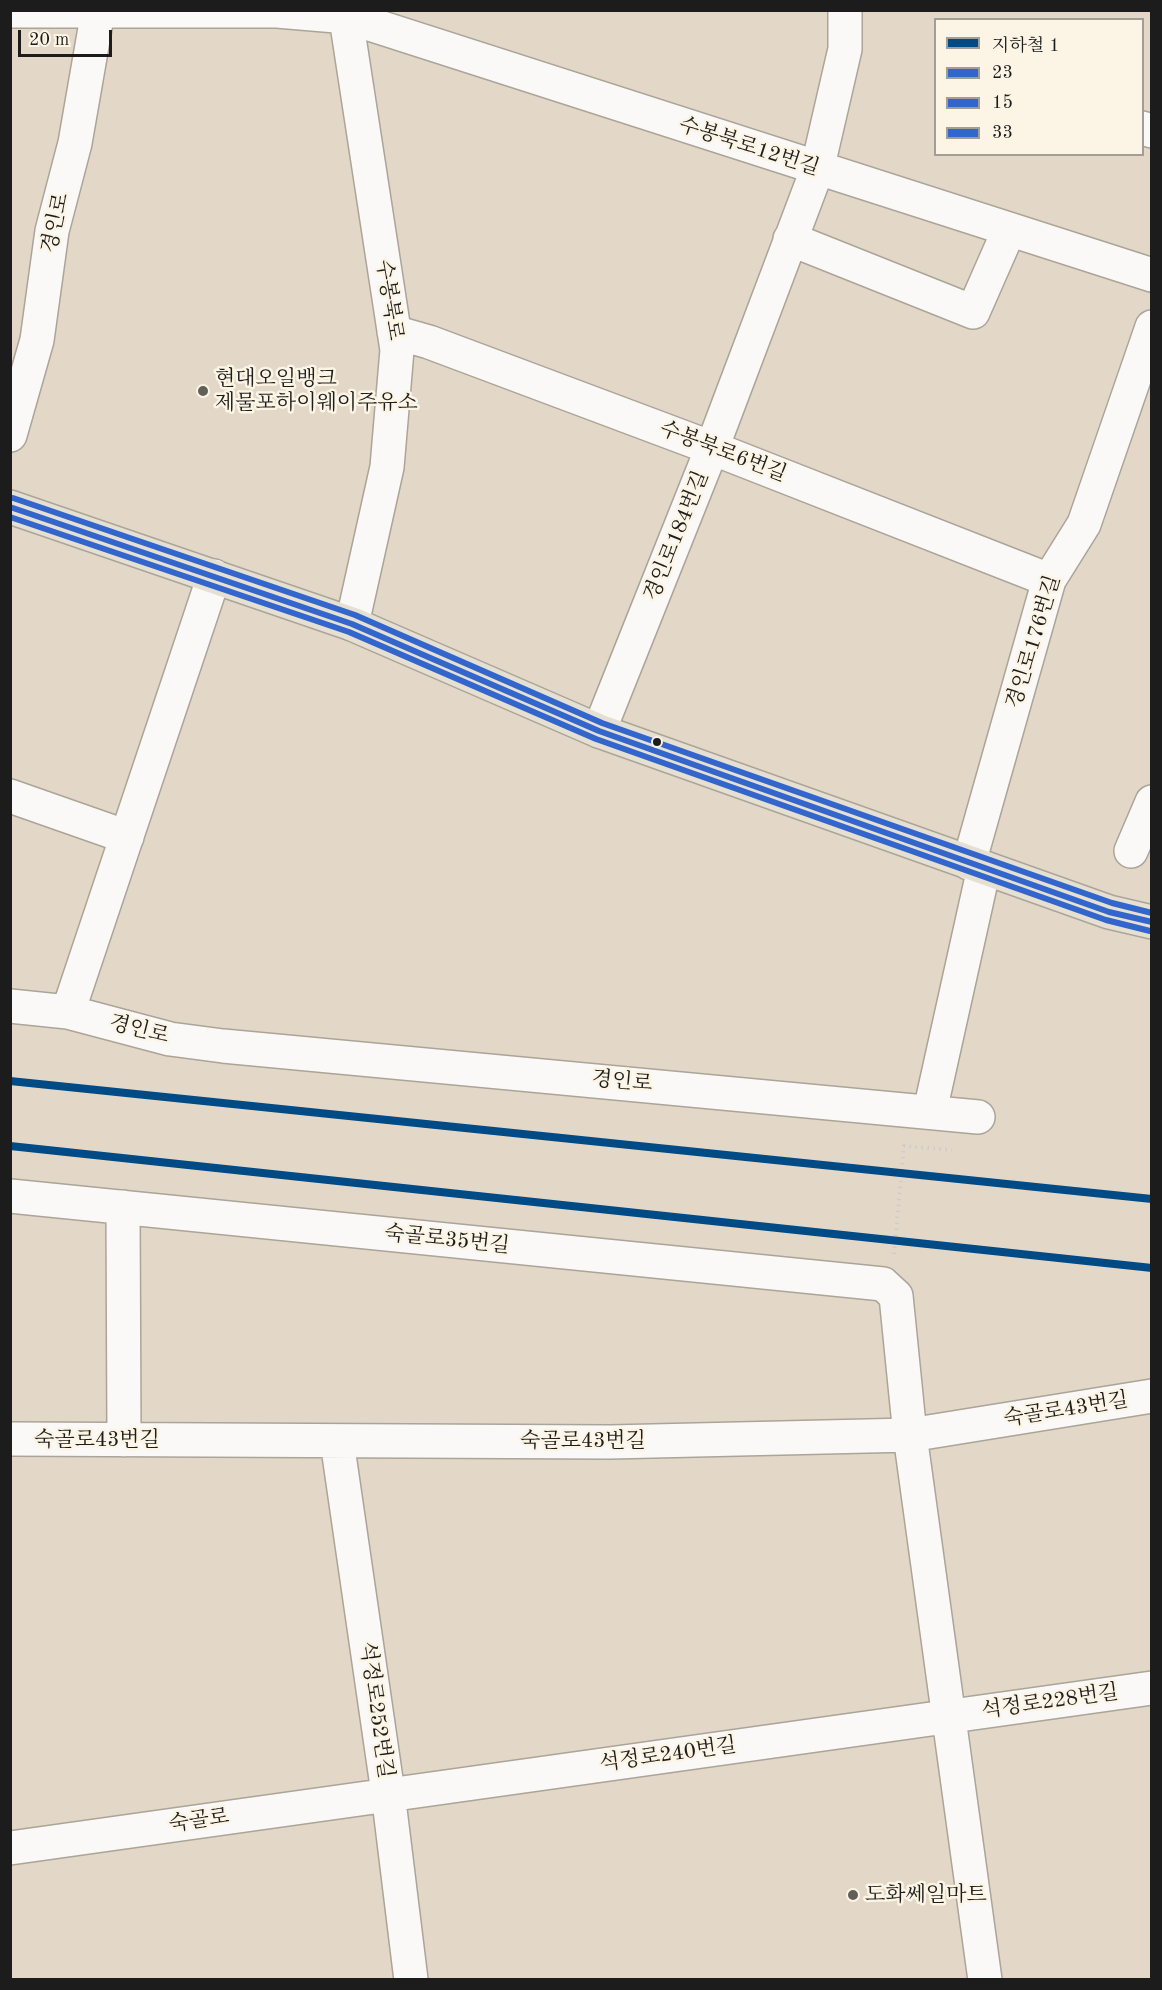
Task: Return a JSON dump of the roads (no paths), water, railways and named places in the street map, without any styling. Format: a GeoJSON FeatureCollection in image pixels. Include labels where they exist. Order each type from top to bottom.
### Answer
{"type":"FeatureCollection","features":[{"type":"Feature","properties":{"kind":"main road"},"geometry":{"type":"LineString","coordinates":[[10,507],[352,624],[599,731],[1109,912],[1152,922]]}},
{"type":"Feature","properties":{"kind":"street","name":"경인로184번길"},"geometry":{"type":"LineString","coordinates":[[599,731],[712,448],[817,170],[845,49],[845,10]]}},
{"type":"Feature","properties":{"kind":"street","name":"경인로"},"geometry":{"type":"LineString","coordinates":[[10,435],[37,340],[52,231],[75,143],[98,11]]}},
{"type":"Feature","properties":{"kind":"street","name":"수봉북로12번길"},"geometry":{"type":"LineString","coordinates":[[10,12],[278,11],[348,14],[817,170],[1152,275]]}},
{"type":"Feature","properties":{"kind":"street","name":"수봉북로"},"geometry":{"type":"LineString","coordinates":[[348,14],[348,31],[397,350],[387,467],[352,624]]}},
{"type":"Feature","properties":{"kind":"street"},"geometry":{"type":"LineString","coordinates":[[790,239],[973,312],[1009,230]]}},
{"type":"Feature","properties":{"kind":"street","name":"경인로176번길"},"geometry":{"type":"LineString","coordinates":[[977,865],[1049,580],[1084,524],[1152,327]]}},
{"type":"Feature","properties":{"kind":"street","name":"수봉북로6번길"},"geometry":{"type":"LineString","coordinates":[[394,332],[429,342],[712,448],[1049,580]]}},
{"type":"Feature","properties":{"kind":"street"},"geometry":{"type":"LineString","coordinates":[[68,1012],[214,576]]}},
{"type":"Feature","properties":{"kind":"street"},"geometry":{"type":"LineString","coordinates":[[10,796],[127,837]]}},
{"type":"Feature","properties":{"kind":"street"},"geometry":{"type":"LineString","coordinates":[[1131,850],[1152,802]]}},
{"type":"Feature","properties":{"kind":"street"},"geometry":{"type":"LineString","coordinates":[[930,1111],[977,865]]}},
{"type":"Feature","properties":{"kind":"street","name":"경인로"},"geometry":{"type":"LineString","coordinates":[[10,1006],[68,1012],[170,1039],[223,1047],[978,1117]]}},
{"type":"Feature","properties":{"kind":"street","name":"숙골로35번길"},"geometry":{"type":"LineString","coordinates":[[10,1196],[888,1271],[896,1296],[910,1436]]}},
{"type":"Feature","properties":{"kind":"street"},"geometry":{"type":"LineString","coordinates":[[123,1207],[124,1440]]}},
{"type":"Feature","properties":{"kind":"street","name":"숙골로43번길"},"geometry":{"type":"LineString","coordinates":[[10,1439],[610,1442],[910,1436],[1152,1396]]}},
{"type":"Feature","properties":{"kind":"street"},"geometry":{"type":"LineString","coordinates":[[910,1436],[985,1980]]}},
{"type":"Feature","properties":{"kind":"street","name":"석정로252번길"},"geometry":{"type":"LineString","coordinates":[[337,1441],[388,1793],[411,1980]]}},
{"type":"Feature","properties":{"kind":"street","name":"석정로228번길"},"geometry":{"type":"LineString","coordinates":[[948,1716],[1152,1688]]}},
{"type":"Feature","properties":{"kind":"street","name":"석정로240번길"},"geometry":{"type":"LineString","coordinates":[[388,1793],[948,1716]]}},
{"type":"Feature","properties":{"kind":"street","name":"숙골로"},"geometry":{"type":"LineString","coordinates":[[10,1848],[388,1793]]}},
{"type":"Feature","properties":{"kind":"metro line","name":"1"},"geometry":{"type":"LineString","coordinates":[[10,1081],[1152,1199]]}},
{"type":"Feature","properties":{"kind":"metro line","name":"1"},"geometry":{"type":"LineString","coordinates":[[10,1146],[1152,1268]]}},
{"type":"Feature","properties":{"kind":"place","name":"현대오일뱅크 제물포하이웨이주유소"},"geometry":{"type":"Point","coordinates":[203,391]}},
{"type":"Feature","properties":{"kind":"place","name":"도화쎄일마트"},"geometry":{"type":"Point","coordinates":[853,1895]}}]}
